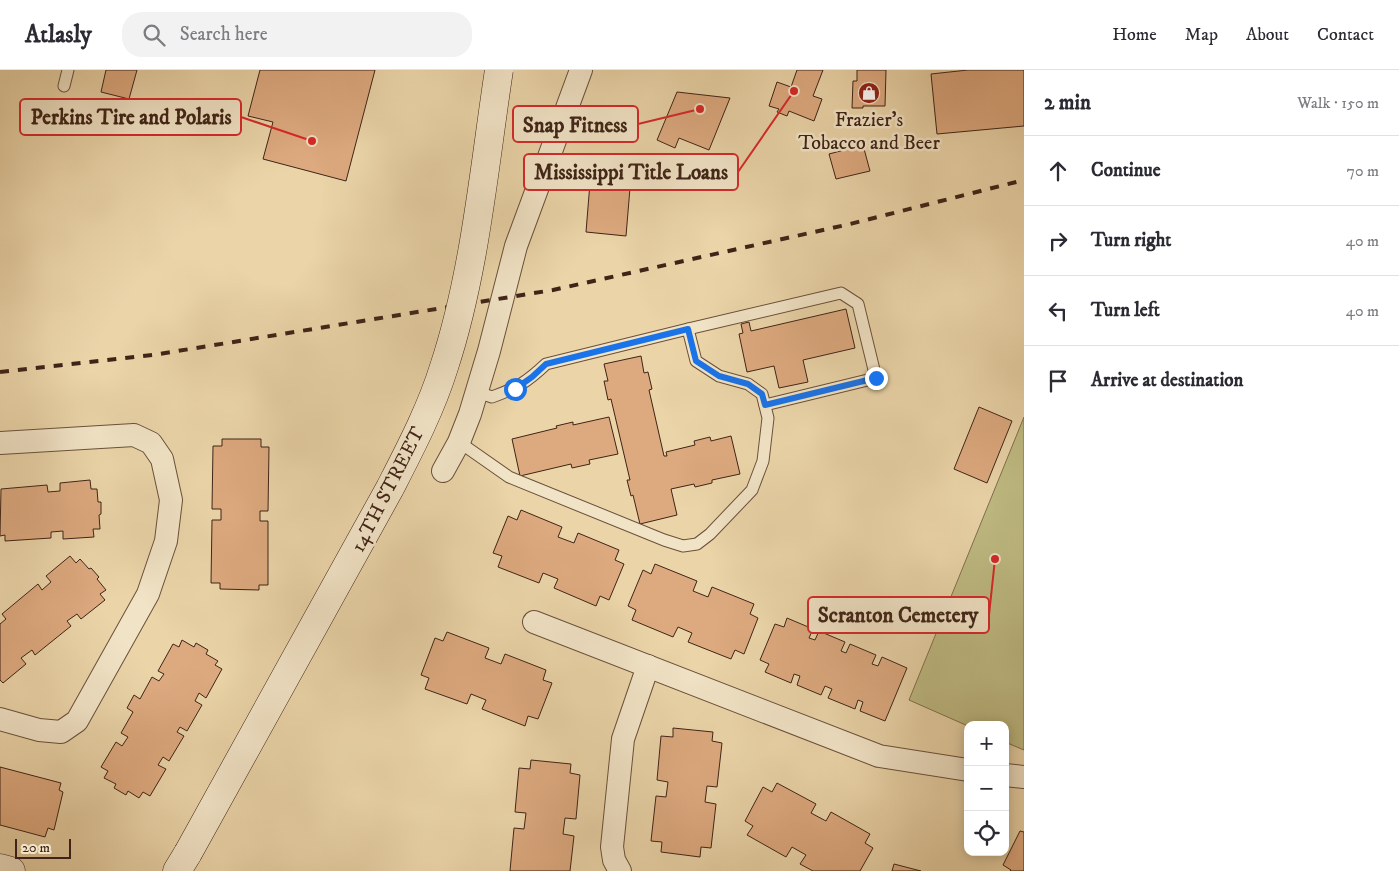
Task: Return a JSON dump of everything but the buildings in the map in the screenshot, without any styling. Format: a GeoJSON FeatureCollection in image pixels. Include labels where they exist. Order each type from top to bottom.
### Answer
{"type":"FeatureCollection","features":[{"type":"Feature","properties":{"kind":"street","name":"14TH STREET"},"geometry":{"type":"LineString","coordinates":[[182,862],[390,488],[418,434],[444,368],[465,293],[498,70]]}},
{"type":"Feature","properties":{"kind":"street"},"geometry":{"type":"LineString","coordinates":[[443,471],[459,442],[477,392],[516,246],[581,70]]}},
{"type":"Feature","properties":{"kind":"street"},"geometry":{"type":"LineString","coordinates":[[0,443],[134,435],[151,443],[162,459],[171,500],[166,541],[148,594],[77,721],[61,732],[40,730],[0,719]]}},
{"type":"Feature","properties":{"kind":"street"},"geometry":{"type":"LineString","coordinates":[[534,622],[879,756],[964,769]]}},
{"type":"Feature","properties":{"kind":"street"},"geometry":{"type":"LineString","coordinates":[[620,871],[614,860],[612,847],[624,739],[648,666]]}},
{"type":"Feature","properties":{"kind":"street"},"geometry":{"type":"LineString","coordinates":[[1009,775],[1024,777]]}},
{"type":"Feature","properties":{"kind":"street"},"geometry":{"type":"LineString","coordinates":[[0,868],[11,871]]}},
{"type":"Feature","properties":{"kind":"lane"},"geometry":{"type":"LineString","coordinates":[[64,86],[68,70]]}},
{"type":"Feature","properties":{"kind":"lane"},"geometry":{"type":"LineString","coordinates":[[477,392],[492,398],[515,389],[546,364],[840,293],[858,304],[876,378],[765,405]]}},
{"type":"Feature","properties":{"kind":"lane"},"geometry":{"type":"LineString","coordinates":[[459,442],[509,477],[664,540],[683,546],[697,544],[710,534],[752,490],[763,461],[768,418],[762,394],[748,384],[719,376],[696,361],[688,329]]}},
{"type":"Feature","properties":{"kind":"shaded area"},"geometry":{"type":"Polygon","coordinates":[[[1024,417],[1024,750],[1009,744],[1009,721],[964,721],[964,724],[909,700],[1024,417]]]}},
{"type":"Feature","properties":{"kind":"railway"},"geometry":{"type":"LineString","coordinates":[[0,372],[153,355],[553,290],[850,224],[1024,180]]}},
{"type":"Feature","properties":{"kind":"place","name":"Mississippi Title Loans"},"geometry":{"type":"Point","coordinates":[794,91]}},
{"type":"Feature","properties":{"kind":"place","name":"Frazier's Tobacco and Beer"},"geometry":{"type":"Point","coordinates":[869,93]}},
{"type":"Feature","properties":{"kind":"place","name":"Snap Fitness"},"geometry":{"type":"Point","coordinates":[700,109]}},
{"type":"Feature","properties":{"kind":"place","name":"Perkins Tire and Polaris"},"geometry":{"type":"Point","coordinates":[312,141]}},
{"type":"Feature","properties":{"kind":"place","name":"Scranton Cemetery"},"geometry":{"type":"Point","coordinates":[995,559]}},
{"type":"Feature","properties":{"kind":"route"},"geometry":{"type":"LineString","coordinates":[[515,389],[546,364],[688,329],[696,361],[719,376],[748,384],[762,394],[765,405],[876,378]]}}]}
